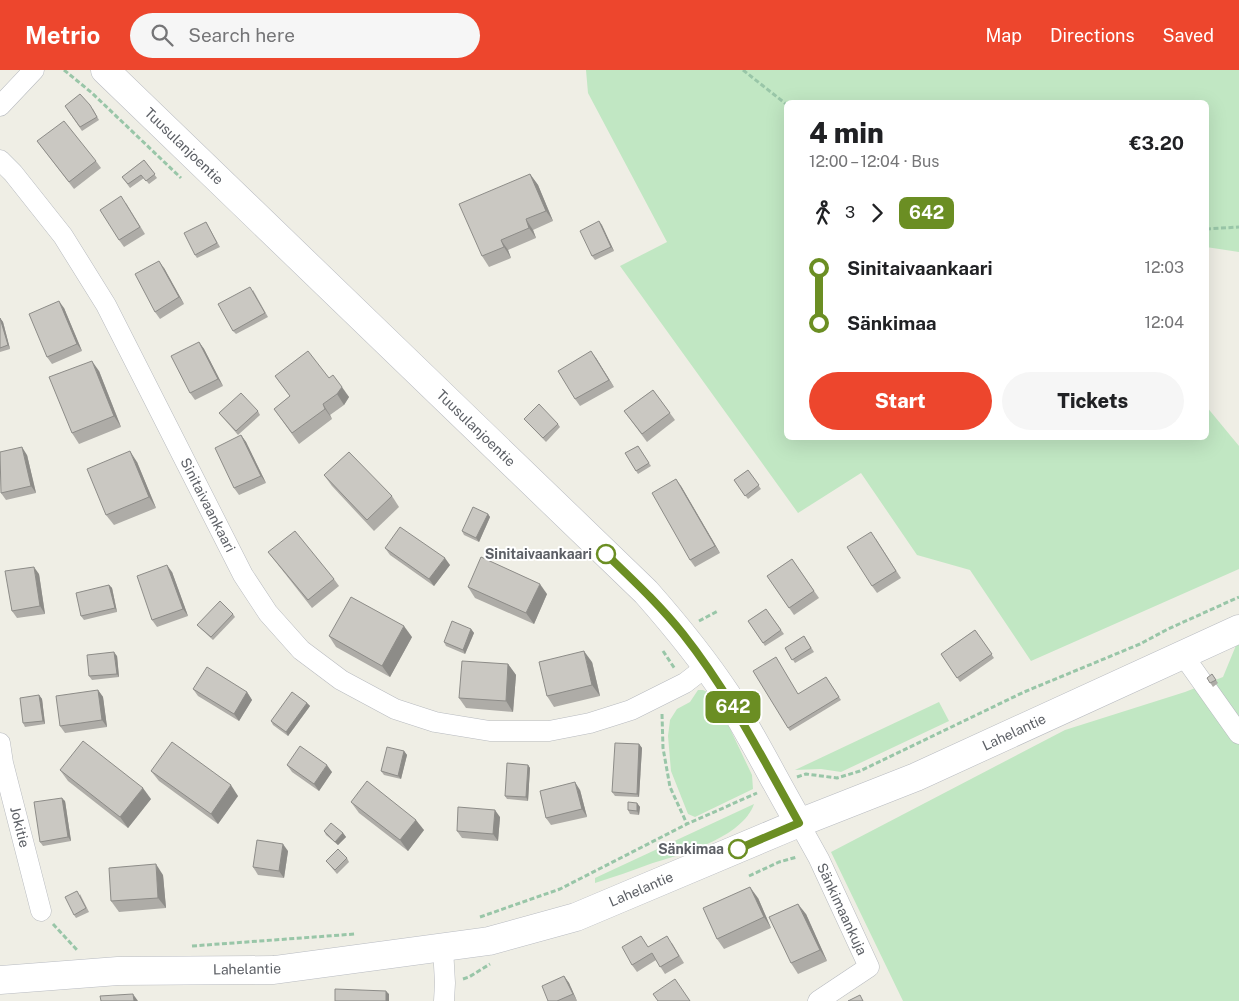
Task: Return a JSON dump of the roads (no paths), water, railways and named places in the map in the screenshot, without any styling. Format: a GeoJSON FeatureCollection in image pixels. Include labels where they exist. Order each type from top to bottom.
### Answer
{"type":"FeatureCollection","features":[{"type":"Feature","properties":{"kind":"main road","name":"Tuusulanjoentie"},"geometry":{"type":"LineString","coordinates":[[105,70],[646,592],[682,633],[727,697],[799,823]]}},
{"type":"Feature","properties":{"kind":"main road","name":"Lahelantie"},"geometry":{"type":"LineString","coordinates":[[0,980],[118,971],[274,970],[489,941],[576,917],[799,823],[925,773],[1239,629]]}},
{"type":"Feature","properties":{"kind":"street"},"geometry":{"type":"LineString","coordinates":[[0,106],[34,70]]}},
{"type":"Feature","properties":{"kind":"street","name":"Sinitaivaankaari"},"geometry":{"type":"LineString","coordinates":[[0,160],[13,173],[63,236],[106,305],[243,574],[268,613],[301,650],[340,680],[395,709],[435,722],[490,731],[549,731],[590,723],[631,710],[684,683],[706,666]]}},
{"type":"Feature","properties":{"kind":"street"},"geometry":{"type":"LineString","coordinates":[[1183,655],[1239,734]]}},
{"type":"Feature","properties":{"kind":"street","name":"Jokitie"},"geometry":{"type":"LineString","coordinates":[[0,743],[2,763],[41,911]]}},
{"type":"Feature","properties":{"kind":"street","name":"Sänkimaankuja"},"geometry":{"type":"LineString","coordinates":[[799,823],[819,859],[869,968],[818,1001]]}},
{"type":"Feature","properties":{"kind":"street"},"geometry":{"type":"LineString","coordinates":[[443,948],[444,1001]]}},
{"type":"Feature","properties":{"kind":"place","name":"Sinitaivaankaari"},"geometry":{"type":"Point","coordinates":[606,554]}},
{"type":"Feature","properties":{"kind":"place","name":"Sänkimaa"},"geometry":{"type":"Point","coordinates":[738,849]}}]}
